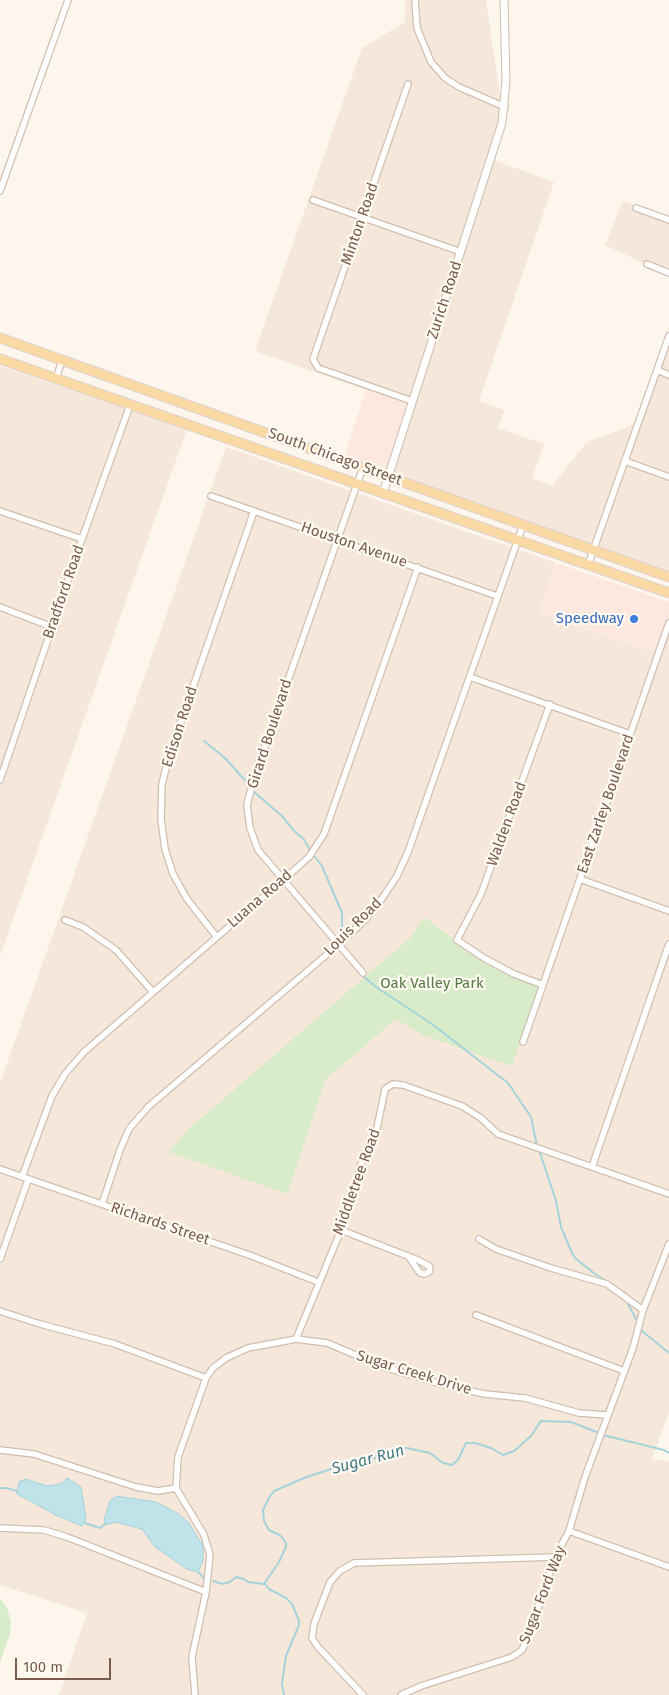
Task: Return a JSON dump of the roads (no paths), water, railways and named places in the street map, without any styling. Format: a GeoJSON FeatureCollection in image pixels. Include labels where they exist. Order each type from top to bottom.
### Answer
{"type":"FeatureCollection","features":[{"type":"Feature","properties":{"kind":"main road","name":"South Chicago Street"},"geometry":{"type":"LineString","coordinates":[[0,338],[669,577]]}},
{"type":"Feature","properties":{"kind":"main road","name":"South Chicago Street"},"geometry":{"type":"LineString","coordinates":[[0,359],[669,593]]}},
{"type":"Feature","properties":{"kind":"street"},"geometry":{"type":"LineString","coordinates":[[0,191],[68,0]]}},
{"type":"Feature","properties":{"kind":"street"},"geometry":{"type":"LineString","coordinates":[[415,0],[417,28],[431,62],[445,78],[459,87],[505,107]]}},
{"type":"Feature","properties":{"kind":"street","name":"Zurich Road"},"geometry":{"type":"LineString","coordinates":[[383,493],[499,138],[505,107],[504,0]]}},
{"type":"Feature","properties":{"kind":"street","name":"Minton Road"},"geometry":{"type":"LineString","coordinates":[[408,84],[313,359],[318,368],[412,401]]}},
{"type":"Feature","properties":{"kind":"street"},"geometry":{"type":"LineString","coordinates":[[313,200],[461,252]]}},
{"type":"Feature","properties":{"kind":"street"},"geometry":{"type":"LineString","coordinates":[[636,208],[669,220]]}},
{"type":"Feature","properties":{"kind":"street"},"geometry":{"type":"LineString","coordinates":[[647,264],[669,273]]}},
{"type":"Feature","properties":{"kind":"street"},"geometry":{"type":"LineString","coordinates":[[588,566],[669,336]]}},
{"type":"Feature","properties":{"kind":"street"},"geometry":{"type":"LineString","coordinates":[[56,379],[62,360]]}},
{"type":"Feature","properties":{"kind":"street"},"geometry":{"type":"LineString","coordinates":[[657,370],[669,375]]}},
{"type":"Feature","properties":{"kind":"street","name":"Bradford Road"},"geometry":{"type":"LineString","coordinates":[[0,780],[130,405]]}},
{"type":"Feature","properties":{"kind":"street"},"geometry":{"type":"LineString","coordinates":[[625,461],[669,477]]}},
{"type":"Feature","properties":{"kind":"street","name":"Girard Boulevard"},"geometry":{"type":"LineString","coordinates":[[362,467],[254,777],[247,806],[250,828],[258,850],[363,973]]}},
{"type":"Feature","properties":{"kind":"street","name":"Houston Avenue"},"geometry":{"type":"LineString","coordinates":[[211,496],[497,596]]}},
{"type":"Feature","properties":{"kind":"street"},"geometry":{"type":"LineString","coordinates":[[0,511],[82,540]]}},
{"type":"Feature","properties":{"kind":"street","name":"Edison Road"},"geometry":{"type":"LineString","coordinates":[[216,936],[187,898],[173,874],[165,849],[161,819],[162,784],[169,756],[254,511]]}},
{"type":"Feature","properties":{"kind":"street","name":"Louis Road"},"geometry":{"type":"LineString","coordinates":[[102,1204],[120,1150],[130,1129],[148,1107],[338,945],[382,900],[397,876],[408,852],[523,525]]}},
{"type":"Feature","properties":{"kind":"street","name":"Luana Road"},"geometry":{"type":"LineString","coordinates":[[0,1259],[43,1118],[52,1096],[65,1074],[84,1052],[309,856],[324,834],[418,567]]}},
{"type":"Feature","properties":{"kind":"street"},"geometry":{"type":"LineString","coordinates":[[0,607],[52,627]]}},
{"type":"Feature","properties":{"kind":"street","name":"East Zarley Boulevard"},"geometry":{"type":"LineString","coordinates":[[523,1042],[669,623]]}},
{"type":"Feature","properties":{"kind":"street"},"geometry":{"type":"LineString","coordinates":[[470,677],[630,734]]}},
{"type":"Feature","properties":{"kind":"street","name":"Walden Road"},"geometry":{"type":"LineString","coordinates":[[542,985],[514,974],[484,958],[457,940],[481,894],[550,704]]}},
{"type":"Feature","properties":{"kind":"street"},"geometry":{"type":"LineString","coordinates":[[580,879],[669,911]]}},
{"type":"Feature","properties":{"kind":"street"},"geometry":{"type":"LineString","coordinates":[[65,920],[83,927],[116,950],[153,992]]}},
{"type":"Feature","properties":{"kind":"street"},"geometry":{"type":"LineString","coordinates":[[592,1167],[669,944]]}},
{"type":"Feature","properties":{"kind":"street","name":"Middletree Road"},"geometry":{"type":"LineString","coordinates":[[296,1339],[341,1230],[361,1164],[376,1134],[385,1090],[392,1084],[403,1085],[462,1106],[480,1118],[498,1134],[669,1194]]}},
{"type":"Feature","properties":{"kind":"street","name":"Richards Street"},"geometry":{"type":"LineString","coordinates":[[0,1170],[252,1256],[318,1282]]}},
{"type":"Feature","properties":{"kind":"street"},"geometry":{"type":"LineString","coordinates":[[341,1230],[408,1256]]}},
{"type":"Feature","properties":{"kind":"street"},"geometry":{"type":"LineString","coordinates":[[479,1239],[496,1249],[551,1268],[607,1284],[643,1310]]}},
{"type":"Feature","properties":{"kind":"street","name":"Sugar Ford Way"},"geometry":{"type":"LineString","coordinates":[[401,1695],[421,1686],[512,1657],[522,1650],[555,1556],[569,1531],[604,1422],[633,1348],[643,1310],[669,1244]]}},
{"type":"Feature","properties":{"kind":"street"},"geometry":{"type":"LineString","coordinates":[[0,1311],[115,1344],[206,1378]]}},
{"type":"Feature","properties":{"kind":"street"},"geometry":{"type":"LineString","coordinates":[[476,1314],[624,1371]]}},
{"type":"Feature","properties":{"kind":"street","name":"Sugar Creek Drive"},"geometry":{"type":"LineString","coordinates":[[176,1488],[178,1457],[206,1378],[213,1368],[226,1358],[248,1348],[296,1339],[327,1343],[384,1367],[451,1387],[485,1394],[525,1398],[579,1413],[607,1415]]}},
{"type":"Feature","properties":{"kind":"street"},"geometry":{"type":"LineString","coordinates":[[0,1450],[34,1454],[136,1487],[158,1491],[176,1488],[204,1535],[210,1555],[206,1592],[192,1657],[195,1695]]}},
{"type":"Feature","properties":{"kind":"street"},"geometry":{"type":"LineString","coordinates":[[0,1528],[44,1530],[206,1592]]}},
{"type":"Feature","properties":{"kind":"street"},"geometry":{"type":"LineString","coordinates":[[569,1531],[669,1567]]}},
{"type":"Feature","properties":{"kind":"street"},"geometry":{"type":"LineString","coordinates":[[363,1695],[318,1647],[312,1638],[314,1624],[330,1582],[340,1571],[354,1563],[555,1556]]}},
{"type":"Feature","properties":{"kind":"water"},"geometry":{"type":"Polygon","coordinates":[[[67,1478],[81,1487],[86,1519],[82,1526],[56,1515],[17,1494],[19,1482],[26,1479],[46,1486],[61,1484],[67,1478]]]}},
{"type":"Feature","properties":{"kind":"water"},"geometry":{"type":"Polygon","coordinates":[[[116,1496],[156,1502],[177,1513],[188,1522],[203,1546],[203,1561],[198,1572],[187,1569],[155,1547],[142,1529],[115,1522],[106,1525],[104,1520],[110,1501],[116,1496]]]}},
{"type":"Feature","properties":{"kind":"waterway"},"geometry":{"type":"LineString","coordinates":[[204,741],[225,758],[250,786]]}},
{"type":"Feature","properties":{"kind":"waterway"},"geometry":{"type":"LineString","coordinates":[[253,791],[282,816],[295,832],[303,838],[310,850]]}},
{"type":"Feature","properties":{"kind":"waterway"},"geometry":{"type":"LineString","coordinates":[[315,857],[322,866],[342,913],[342,934]]}},
{"type":"Feature","properties":{"kind":"waterway"},"geometry":{"type":"LineString","coordinates":[[363,976],[376,987],[432,1024],[508,1083],[531,1117],[537,1146]]}},
{"type":"Feature","properties":{"kind":"waterway"},"geometry":{"type":"LineString","coordinates":[[540,1153],[556,1201],[561,1227],[572,1253],[575,1258],[606,1281]]}},
{"type":"Feature","properties":{"kind":"waterway"},"geometry":{"type":"LineString","coordinates":[[628,1304],[636,1319]]}},
{"type":"Feature","properties":{"kind":"waterway"},"geometry":{"type":"LineString","coordinates":[[642,1331],[669,1353]]}},
{"type":"Feature","properties":{"kind":"waterway","name":"Sugar Run"},"geometry":{"type":"LineString","coordinates":[[264,1584],[279,1562],[286,1547],[286,1543],[281,1536],[269,1530],[264,1521],[263,1510],[274,1491],[304,1478],[346,1464],[364,1459],[385,1457],[392,1451],[407,1448],[430,1453],[443,1463],[452,1465],[458,1460],[466,1443],[475,1443],[491,1448],[503,1455],[514,1451],[531,1436],[541,1421],[571,1422],[599,1433]]}},
{"type":"Feature","properties":{"kind":"waterway","name":"Sugar Run"},"geometry":{"type":"LineString","coordinates":[[603,1435],[664,1450],[669,1453]]}},
{"type":"Feature","properties":{"kind":"waterway"},"geometry":{"type":"LineString","coordinates":[[0,1488],[17,1491]]}},
{"type":"Feature","properties":{"kind":"waterway"},"geometry":{"type":"LineString","coordinates":[[85,1523],[100,1528],[106,1523]]}},
{"type":"Feature","properties":{"kind":"waterway"},"geometry":{"type":"LineString","coordinates":[[198,1572],[204,1578]]}},
{"type":"Feature","properties":{"kind":"waterway"},"geometry":{"type":"LineString","coordinates":[[213,1581],[223,1584],[230,1582],[236,1577],[248,1582],[264,1584]]}},
{"type":"Feature","properties":{"kind":"waterway","name":"Sugar Run"},"geometry":{"type":"LineString","coordinates":[[265,1584],[269,1589],[286,1598],[292,1604],[299,1621],[286,1656],[282,1684],[284,1695]]}},
{"type":"Feature","properties":{"kind":"place","name":"Speedway"},"geometry":{"type":"Point","coordinates":[634,619]}},
{"type":"Feature","properties":{"kind":"park label","name":"Oak Valley Park"},"geometry":{"type":"Point","coordinates":[432,984]}}]}
